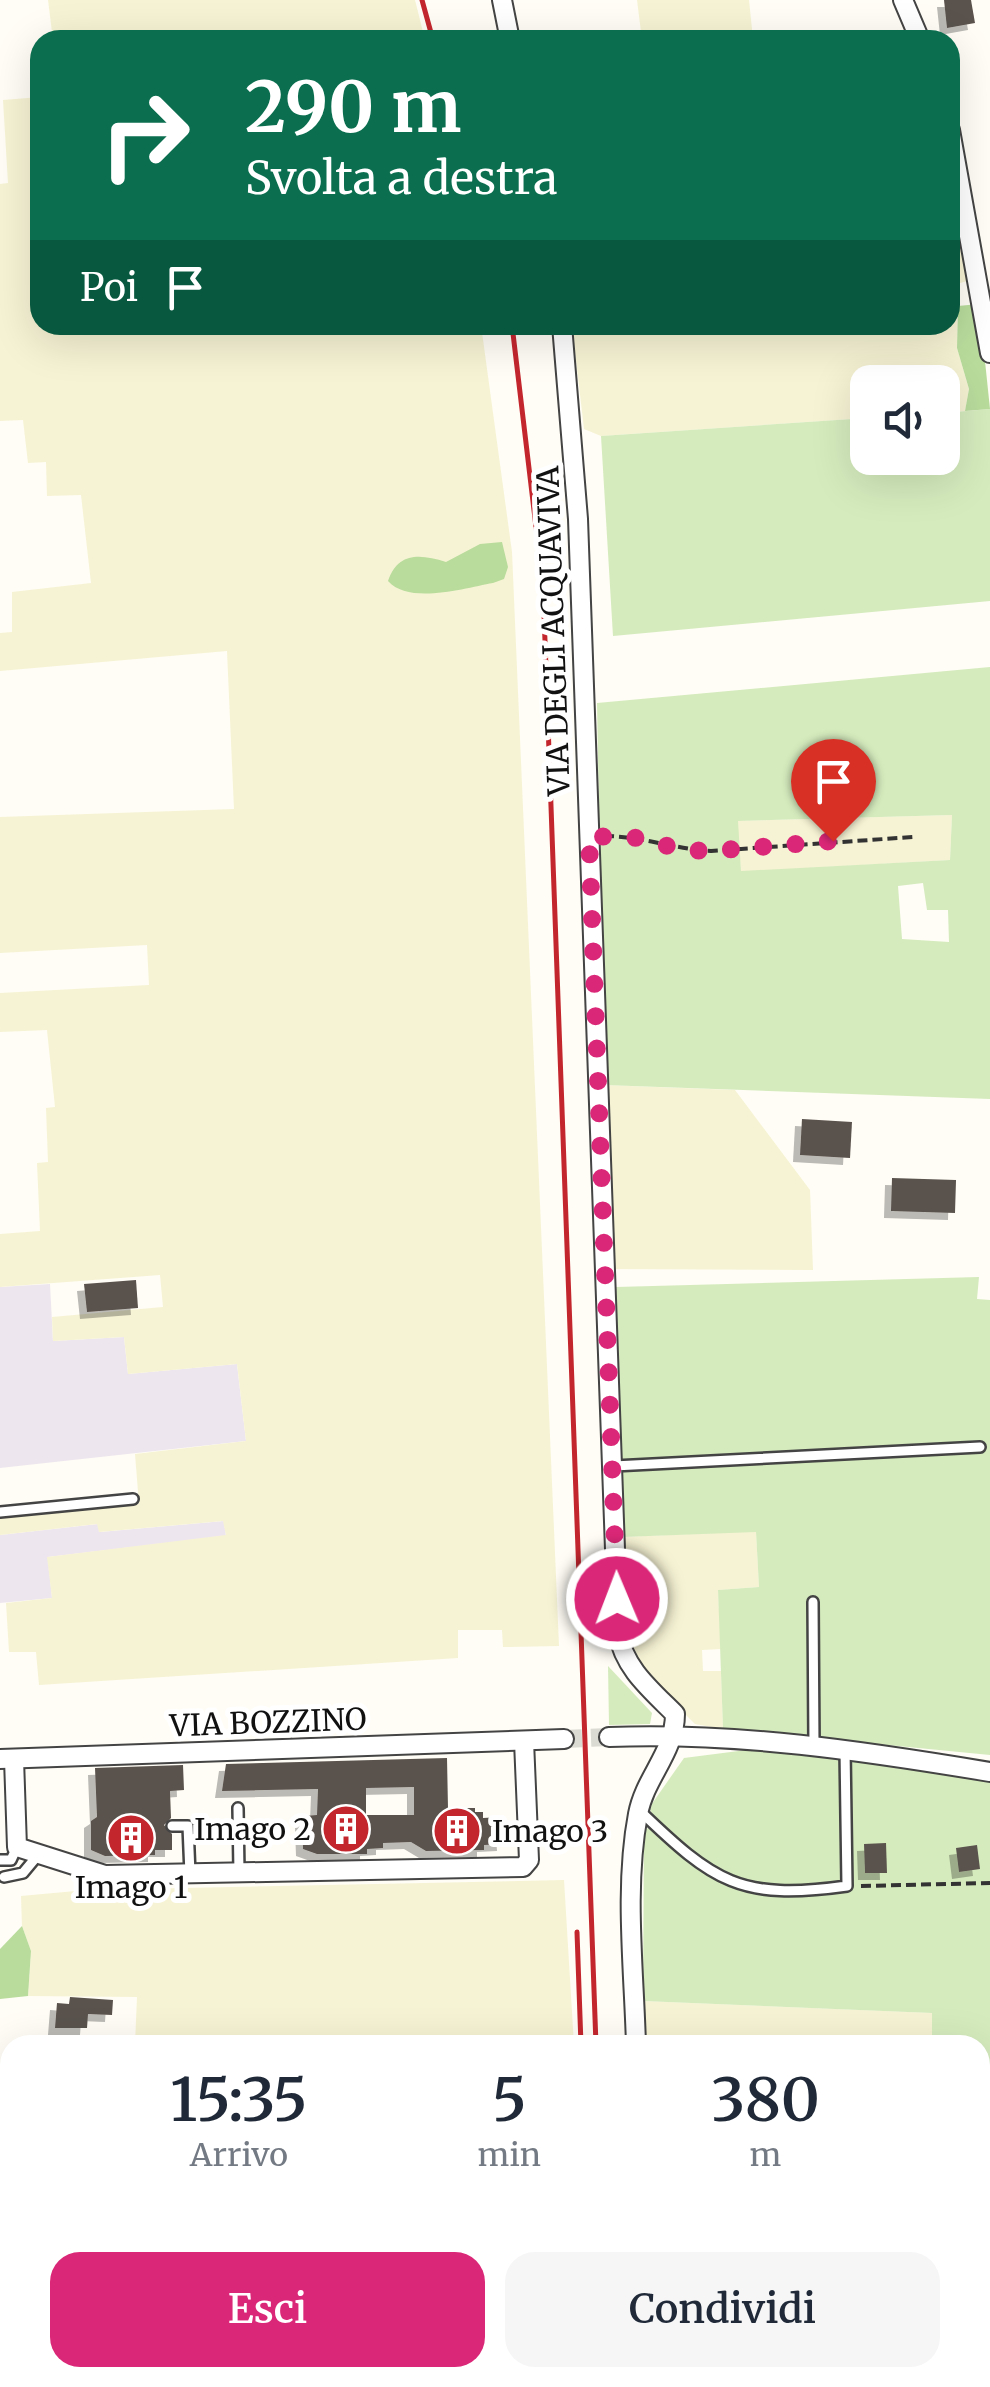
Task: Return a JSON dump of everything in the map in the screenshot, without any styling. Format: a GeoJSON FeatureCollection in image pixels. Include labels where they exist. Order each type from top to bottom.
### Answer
{"type":"FeatureCollection","features":[{"type":"Feature","properties":{"kind":"street"},"geometry":{"type":"LineString","coordinates":[[502,0],[508,30]]}},
{"type":"Feature","properties":{"kind":"street"},"geometry":{"type":"LineString","coordinates":[[903,0],[916,30]]}},
{"type":"Feature","properties":{"kind":"street"},"geometry":{"type":"LineString","coordinates":[[960,186],[990,352]]}},
{"type":"Feature","properties":{"kind":"street","name":"VIA DEGLI ACQUAVIVA"},"geometry":{"type":"LineString","coordinates":[[563,335],[578,519],[606,1370],[621,1654],[675,1714],[676,1735]]}},
{"type":"Feature","properties":{"kind":"street"},"geometry":{"type":"LineString","coordinates":[[636,2035],[632,1868],[639,1810],[676,1735]]}},
{"type":"Feature","properties":{"kind":"street"},"geometry":{"type":"LineString","coordinates":[[609,1737],[676,1735],[814,1746],[990,1772]]}},
{"type":"Feature","properties":{"kind":"street","name":"VIA BOZZINO"},"geometry":{"type":"LineString","coordinates":[[18,1847],[7,1759],[564,1739]]}},
{"type":"Feature","properties":{"kind":"street"},"geometry":{"type":"LineString","coordinates":[[18,1847],[106,1875],[523,1868],[529,1860],[524,1741]]}},
{"type":"Feature","properties":{"kind":"lane"},"geometry":{"type":"LineString","coordinates":[[614,1466],[980,1447]]}},
{"type":"Feature","properties":{"kind":"lane"},"geometry":{"type":"LineString","coordinates":[[0,1512],[132,1499]]}},
{"type":"Feature","properties":{"kind":"lane"},"geometry":{"type":"LineString","coordinates":[[813,1602],[814,1746]]}},
{"type":"Feature","properties":{"kind":"lane"},"geometry":{"type":"LineString","coordinates":[[639,1810],[720,1880],[777,1891],[847,1886],[845,1750]]}},
{"type":"Feature","properties":{"kind":"lane"},"geometry":{"type":"LineString","coordinates":[[238,1808],[239,1873]]}},
{"type":"Feature","properties":{"kind":"lane"},"geometry":{"type":"LineString","coordinates":[[172,1826],[188,1826],[190,1874]]}},
{"type":"Feature","properties":{"kind":"lane"},"geometry":{"type":"LineString","coordinates":[[0,1860],[10,1860],[18,1847]]}},
{"type":"Feature","properties":{"kind":"lane"},"geometry":{"type":"LineString","coordinates":[[4,1877],[22,1873],[38,1855]]}},
{"type":"Feature","properties":{"kind":"path"},"geometry":{"type":"LineString","coordinates":[[589,836],[639,838],[682,850],[711,851],[913,836]]}},
{"type":"Feature","properties":{"kind":"path"},"geometry":{"type":"LineString","coordinates":[[847,1886],[990,1883]]}},
{"type":"Feature","properties":{"kind":"shaded area"},"geometry":{"type":"Polygon","coordinates":[[[48,0],[415,0],[422,30],[52,30],[48,0]]]}},
{"type":"Feature","properties":{"kind":"shaded area"},"geometry":{"type":"Polygon","coordinates":[[[637,0],[749,0],[752,30],[641,30],[637,0]]]}},
{"type":"Feature","properties":{"kind":"shaded area"},"geometry":{"type":"Polygon","coordinates":[[[30,98],[30,335],[482,335],[512,552],[559,1646],[503,1647],[502,1630],[458,1630],[458,1658],[39,1685],[36,1652],[9,1652],[6,1603],[52,1598],[47,1557],[226,1535],[223,1521],[99,1532],[97,1524],[0,1535],[0,1518],[139,1504],[135,1454],[246,1441],[237,1364],[128,1374],[124,1337],[53,1341],[52,1317],[163,1307],[160,1275],[0,1287],[0,1234],[40,1231],[37,1163],[48,1162],[46,1108],[55,1107],[47,1030],[0,1032],[0,993],[149,985],[147,945],[0,953],[0,817],[234,809],[227,651],[0,671],[0,633],[12,632],[12,592],[91,583],[81,495],[47,496],[46,462],[28,463],[23,420],[0,421],[0,184],[8,183],[3,100],[30,98]]]}},
{"type":"Feature","properties":{"kind":"shaded area"},"geometry":{"type":"Polygon","coordinates":[[[960,251],[967,251],[971,280],[960,283],[960,251]]]}},
{"type":"Feature","properties":{"kind":"shaded area"},"geometry":{"type":"Polygon","coordinates":[[[573,335],[957,335],[957,348],[969,389],[965,411],[960,411],[960,365],[850,365],[850,419],[601,436],[584,429],[573,335]]]}},
{"type":"Feature","properties":{"kind":"shaded area"},"geometry":{"type":"Polygon","coordinates":[[[952,815],[950,860],[741,872],[737,821],[952,815]]]}},
{"type":"Feature","properties":{"kind":"shaded area"},"geometry":{"type":"Polygon","coordinates":[[[604,1085],[735,1090],[810,1190],[813,1270],[609,1269],[604,1085]]]}},
{"type":"Feature","properties":{"kind":"shaded area"},"geometry":{"type":"Polygon","coordinates":[[[50,1284],[53,1341],[124,1337],[128,1374],[237,1364],[246,1441],[0,1468],[0,1287],[50,1284]]]}},
{"type":"Feature","properties":{"kind":"shaded area"},"geometry":{"type":"Polygon","coordinates":[[[224,1521],[226,1536],[48,1557],[52,1598],[0,1603],[0,1535],[98,1524],[100,1532],[224,1521]]]}},
{"type":"Feature","properties":{"kind":"shaded area"},"geometry":{"type":"Polygon","coordinates":[[[756,1531],[759,1587],[718,1590],[721,1649],[702,1650],[703,1671],[721,1671],[723,1729],[695,1724],[646,1675],[628,1647],[623,1537],[756,1531]]]}},
{"type":"Feature","properties":{"kind":"shaded area"},"geometry":{"type":"Polygon","coordinates":[[[564,1880],[573,2035],[135,2035],[137,1997],[28,1996],[31,1951],[22,1926],[21,1896],[87,1890],[564,1880]]]}},
{"type":"Feature","properties":{"kind":"shaded area"},"geometry":{"type":"Polygon","coordinates":[[[643,2001],[933,2013],[932,2035],[643,2035],[643,2001]]]}},
{"type":"Feature","properties":{"kind":"green space"},"geometry":{"type":"Polygon","coordinates":[[[979,304],[990,409],[965,411],[969,389],[957,348],[960,306],[979,304]]]}},
{"type":"Feature","properties":{"kind":"green space"},"geometry":{"type":"Polygon","coordinates":[[[990,409],[990,601],[613,636],[601,436],[850,419],[850,475],[960,475],[960,412],[990,409]]]}},
{"type":"Feature","properties":{"kind":"green space"},"geometry":{"type":"Polygon","coordinates":[[[502,542],[508,567],[504,579],[493,583],[423,593],[397,588],[388,581],[404,560],[427,558],[446,562],[480,544],[502,542]]]}},
{"type":"Feature","properties":{"kind":"green space"},"geometry":{"type":"Polygon","coordinates":[[[990,667],[990,1099],[604,1085],[597,703],[990,667]],[[952,815],[738,821],[741,871],[950,860],[952,815]],[[923,883],[898,886],[902,939],[949,942],[948,910],[927,910],[923,883]]]}},
{"type":"Feature","properties":{"kind":"green space"},"geometry":{"type":"Polygon","coordinates":[[[979,1277],[977,1299],[990,1300],[990,1755],[723,1729],[718,1590],[759,1587],[756,1532],[623,1537],[616,1287],[979,1277]]]}},
{"type":"Feature","properties":{"kind":"green space"},"geometry":{"type":"Polygon","coordinates":[[[608,1666],[652,1713],[650,1724],[609,1725],[608,1666]]]}},
{"type":"Feature","properties":{"kind":"green space"},"geometry":{"type":"Polygon","coordinates":[[[762,1748],[845,1753],[990,1780],[990,2035],[932,2035],[932,2013],[643,2001],[644,1828],[654,1829],[657,1822],[649,1808],[684,1758],[762,1748]]]}},
{"type":"Feature","properties":{"kind":"green space"},"geometry":{"type":"Polygon","coordinates":[[[22,1926],[31,1951],[28,1996],[0,1999],[0,1949],[22,1926]]]}},
{"type":"Feature","properties":{"kind":"building"},"geometry":{"type":"Polygon","coordinates":[[[944,0],[971,0],[975,23],[947,28],[944,0]]]}},
{"type":"Feature","properties":{"kind":"building"},"geometry":{"type":"Polygon","coordinates":[[[802,1119],[852,1122],[850,1158],[800,1155],[802,1119]]]}},
{"type":"Feature","properties":{"kind":"building"},"geometry":{"type":"Polygon","coordinates":[[[892,1178],[956,1180],[955,1213],[891,1211],[892,1178]]]}},
{"type":"Feature","properties":{"kind":"building"},"geometry":{"type":"Polygon","coordinates":[[[136,1280],[138,1308],[87,1312],[84,1284],[136,1280]]]}},
{"type":"Feature","properties":{"kind":"building"},"geometry":{"type":"Polygon","coordinates":[[[447,1758],[448,1808],[475,1808],[475,1812],[483,1812],[483,1818],[502,1817],[504,1844],[484,1845],[484,1850],[426,1851],[411,1842],[383,1843],[383,1848],[367,1849],[367,1854],[317,1854],[303,1849],[302,1820],[317,1815],[318,1789],[222,1791],[226,1764],[447,1758]],[[414,1787],[366,1788],[366,1815],[414,1815],[414,1787]]]}},
{"type":"Feature","properties":{"kind":"building"},"geometry":{"type":"Polygon","coordinates":[[[183,1765],[184,1790],[170,1791],[171,1818],[164,1825],[172,1834],[172,1850],[155,1850],[155,1855],[105,1856],[91,1850],[91,1821],[97,1817],[95,1768],[183,1765]]]}},
{"type":"Feature","properties":{"kind":"building"},"geometry":{"type":"Polygon","coordinates":[[[886,1843],[887,1873],[865,1873],[864,1844],[886,1843]]]}},
{"type":"Feature","properties":{"kind":"building"},"geometry":{"type":"Polygon","coordinates":[[[977,1845],[980,1869],[959,1872],[956,1848],[977,1845]]]}},
{"type":"Feature","properties":{"kind":"building"},"geometry":{"type":"Polygon","coordinates":[[[70,1997],[113,2000],[112,2015],[88,2014],[87,2028],[55,2028],[57,2003],[69,2004],[70,1997]]]}},
{"type":"Feature","properties":{"kind":"tunnel"},"geometry":{"type":"LineString","coordinates":[[564,1739],[609,1737]]}},
{"type":"Feature","properties":{"kind":"railway"},"geometry":{"type":"LineString","coordinates":[[422,0],[430,30]]}},
{"type":"Feature","properties":{"kind":"railway"},"geometry":{"type":"LineString","coordinates":[[513,335],[543,586],[596,2035]]}},
{"type":"Feature","properties":{"kind":"railway"},"geometry":{"type":"LineString","coordinates":[[577,1932],[581,2035]]}},
{"type":"Feature","properties":{"kind":"place","name":"Imago 2"},"geometry":{"type":"Point","coordinates":[346,1829]}},
{"type":"Feature","properties":{"kind":"place","name":"Imago 3"},"geometry":{"type":"Point","coordinates":[457,1831]}},
{"type":"Feature","properties":{"kind":"place","name":"Imago 1"},"geometry":{"type":"Point","coordinates":[131,1838]}},
{"type":"Feature","properties":{"kind":"route"},"geometry":{"type":"LineString","coordinates":[[617,1599],[589,836],[639,838],[682,850],[711,851],[833,841]]}}]}
